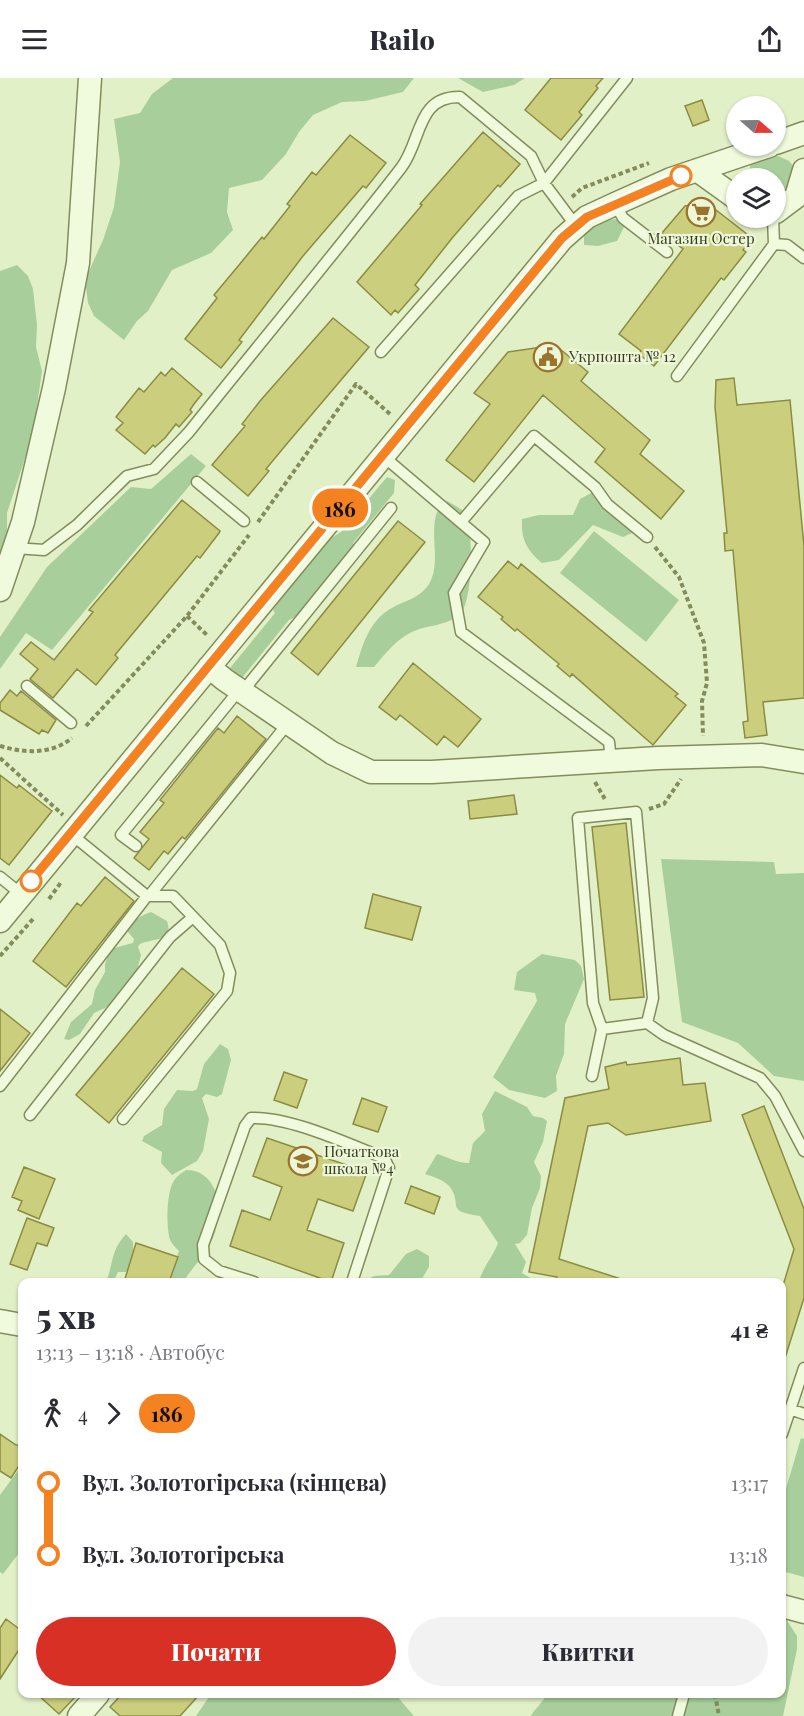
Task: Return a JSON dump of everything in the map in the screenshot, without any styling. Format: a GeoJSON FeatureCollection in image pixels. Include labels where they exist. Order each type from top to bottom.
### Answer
{"type":"FeatureCollection","features":[{"type":"Feature","properties":{"kind":"street"},"geometry":{"type":"LineString","coordinates":[[0,590],[23,522],[54,388],[78,263],[90,78]]}},
{"type":"Feature","properties":{"kind":"street"},"geometry":{"type":"LineString","coordinates":[[786,139],[804,133]]}},
{"type":"Feature","properties":{"kind":"street"},"geometry":{"type":"LineString","coordinates":[[0,921],[67,825],[209,666],[562,238],[587,217],[615,204],[697,170],[739,156]]}},
{"type":"Feature","properties":{"kind":"street"},"geometry":{"type":"LineString","coordinates":[[697,170],[726,191]]}},
{"type":"Feature","properties":{"kind":"street"},"geometry":{"type":"LineString","coordinates":[[786,204],[796,197],[804,171]]}},
{"type":"Feature","properties":{"kind":"street"},"geometry":{"type":"LineString","coordinates":[[209,666],[332,753],[370,772],[432,772],[762,755],[804,762]]}},
{"type":"Feature","properties":{"kind":"street"},"geometry":{"type":"LineString","coordinates":[[0,1321],[18,1324]]}},
{"type":"Feature","properties":{"kind":"street"},"geometry":{"type":"LineString","coordinates":[[786,1607],[804,1612]]}},
{"type":"Feature","properties":{"kind":"street"},"geometry":{"type":"LineString","coordinates":[[79,1716],[95,1698]]}},
{"type":"Feature","properties":{"kind":"lane"},"geometry":{"type":"LineString","coordinates":[[381,352],[518,196],[544,183],[627,78]]}},
{"type":"Feature","properties":{"kind":"lane"},"geometry":{"type":"LineString","coordinates":[[14,548],[44,550],[77,525],[127,476],[154,469],[189,432],[404,165],[428,110],[444,97],[460,97],[531,156],[544,183],[576,226]]}},
{"type":"Feature","properties":{"kind":"lane"},"geometry":{"type":"LineString","coordinates":[[615,204],[623,218],[667,252]]}},
{"type":"Feature","properties":{"kind":"lane"},"geometry":{"type":"LineString","coordinates":[[677,376],[774,244],[773,228]]}},
{"type":"Feature","properties":{"kind":"lane"},"geometry":{"type":"LineString","coordinates":[[774,244],[787,245],[804,258]]}},
{"type":"Feature","properties":{"kind":"lane"},"geometry":{"type":"LineString","coordinates":[[461,522],[534,436],[595,487],[607,504],[647,537]]}},
{"type":"Feature","properties":{"kind":"lane"},"geometry":{"type":"LineString","coordinates":[[383,456],[484,542],[454,592],[461,632],[609,742],[611,761]]}},
{"type":"Feature","properties":{"kind":"lane"},"geometry":{"type":"LineString","coordinates":[[197,482],[244,521]]}},
{"type":"Feature","properties":{"kind":"lane"},"geometry":{"type":"LineString","coordinates":[[136,846],[121,835],[391,508]]}},
{"type":"Feature","properties":{"kind":"lane"},"geometry":{"type":"LineString","coordinates":[[27,686],[71,723]]}},
{"type":"Feature","properties":{"kind":"lane"},"geometry":{"type":"LineString","coordinates":[[0,1086],[148,896],[290,722]]}},
{"type":"Feature","properties":{"kind":"lane"},"geometry":{"type":"LineString","coordinates":[[592,1076],[602,1029],[593,1003],[578,818],[636,812],[653,998],[647,1023]]}},
{"type":"Feature","properties":{"kind":"lane"},"geometry":{"type":"LineString","coordinates":[[67,825],[148,896],[173,897],[220,945],[230,973],[227,991],[123,1119]]}},
{"type":"Feature","properties":{"kind":"lane"},"geometry":{"type":"LineString","coordinates":[[0,877],[21,894]]}},
{"type":"Feature","properties":{"kind":"lane"},"geometry":{"type":"LineString","coordinates":[[30,1115],[170,937],[193,918]]}},
{"type":"Feature","properties":{"kind":"lane"},"geometry":{"type":"LineString","coordinates":[[602,1029],[647,1023],[664,1035],[760,1078],[775,1096],[804,1151]]}},
{"type":"Feature","properties":{"kind":"lane"},"geometry":{"type":"LineString","coordinates":[[241,1278],[219,1271],[204,1259],[203,1245],[244,1126],[251,1118],[265,1117],[306,1129],[384,1158],[388,1168],[353,1278]]}},
{"type":"Feature","properties":{"kind":"lane"},"geometry":{"type":"LineString","coordinates":[[786,1422],[804,1368]]}},
{"type":"Feature","properties":{"kind":"lane"},"geometry":{"type":"LineString","coordinates":[[790,1409],[804,1414]]}},
{"type":"Feature","properties":{"kind":"lane"},"geometry":{"type":"LineString","coordinates":[[678,1716],[683,1698]]}},
{"type":"Feature","properties":{"kind":"path"},"geometry":{"type":"LineString","coordinates":[[562,207],[582,188],[660,159]]}},
{"type":"Feature","properties":{"kind":"path"},"geometry":{"type":"LineString","coordinates":[[0,746],[33,753],[64,744],[95,718],[187,616],[222,572],[356,384],[391,414]]}},
{"type":"Feature","properties":{"kind":"path"},"geometry":{"type":"LineString","coordinates":[[636,812],[664,804],[694,757],[702,701],[707,683],[704,642],[679,577],[647,537]]}},
{"type":"Feature","properties":{"kind":"path"},"geometry":{"type":"LineString","coordinates":[[187,616],[209,637]]}},
{"type":"Feature","properties":{"kind":"path"},"geometry":{"type":"LineString","coordinates":[[0,758],[67,825]]}},
{"type":"Feature","properties":{"kind":"path"},"geometry":{"type":"LineString","coordinates":[[585,763],[614,814]]}},
{"type":"Feature","properties":{"kind":"path"},"geometry":{"type":"LineString","coordinates":[[716,1698],[719,1716]]}},
{"type":"Feature","properties":{"kind":"green space"},"geometry":{"type":"Polygon","coordinates":[[[173,78],[414,78],[403,92],[365,101],[342,102],[313,115],[299,132],[286,154],[262,180],[229,188],[227,212],[233,230],[211,253],[172,270],[148,311],[137,321],[124,340],[94,316],[88,303],[85,280],[103,240],[114,207],[120,162],[114,119],[140,113],[152,94],[173,78]]]}},
{"type":"Feature","properties":{"kind":"green space"},"geometry":{"type":"Polygon","coordinates":[[[458,78],[525,78],[514,85],[483,92],[458,78]]]}},
{"type":"Feature","properties":{"kind":"green space"},"geometry":{"type":"Polygon","coordinates":[[[768,156],[778,156],[789,161],[795,168],[786,190],[786,168],[750,168],[751,164],[768,156]]]}},
{"type":"Feature","properties":{"kind":"green space"},"geometry":{"type":"Polygon","coordinates":[[[615,219],[625,225],[617,241],[598,246],[584,245],[584,233],[601,222],[615,219]]]}},
{"type":"Feature","properties":{"kind":"green space"},"geometry":{"type":"Polygon","coordinates":[[[17,265],[28,276],[33,289],[37,325],[36,347],[42,371],[33,434],[7,513],[7,550],[0,564],[0,271],[17,265]]]}},
{"type":"Feature","properties":{"kind":"green space"},"geometry":{"type":"Polygon","coordinates":[[[191,454],[206,466],[52,650],[26,633],[0,669],[0,637],[47,567],[131,487],[151,489],[191,454]]]}},
{"type":"Feature","properties":{"kind":"green space"},"geometry":{"type":"Polygon","coordinates":[[[387,477],[395,480],[394,493],[353,543],[355,546],[301,614],[289,620],[242,678],[230,668],[275,613],[273,610],[314,554],[326,541],[341,532],[387,477]]]}},
{"type":"Feature","properties":{"kind":"green space"},"geometry":{"type":"Polygon","coordinates":[[[595,491],[639,530],[623,537],[593,525],[559,560],[542,563],[526,543],[522,532],[522,519],[539,515],[573,515],[580,499],[595,491]]]}},
{"type":"Feature","properties":{"kind":"green space"},"geometry":{"type":"Polygon","coordinates":[[[447,501],[463,511],[467,519],[471,545],[468,593],[461,613],[450,621],[416,630],[405,636],[390,648],[374,667],[356,667],[370,629],[380,616],[420,594],[429,584],[435,559],[434,523],[439,509],[447,501]]]}},
{"type":"Feature","properties":{"kind":"green space"},"geometry":{"type":"Polygon","coordinates":[[[594,531],[679,600],[646,642],[560,573],[594,531]]]}},
{"type":"Feature","properties":{"kind":"green space"},"geometry":{"type":"Polygon","coordinates":[[[661,859],[774,862],[776,874],[804,873],[804,1081],[774,1076],[738,1043],[682,1022],[661,859]]]}},
{"type":"Feature","properties":{"kind":"green space"},"geometry":{"type":"Polygon","coordinates":[[[151,912],[167,921],[168,933],[161,938],[140,944],[138,947],[141,955],[138,967],[114,1004],[94,1013],[80,1034],[69,1040],[64,1039],[71,1022],[92,1004],[95,990],[105,972],[109,953],[114,948],[133,943],[134,939],[127,931],[137,919],[151,912]]]}},
{"type":"Feature","properties":{"kind":"green space"},"geometry":{"type":"Polygon","coordinates":[[[542,954],[575,960],[581,966],[584,979],[565,1024],[564,1054],[556,1076],[557,1091],[545,1098],[509,1090],[493,1077],[537,1001],[535,993],[514,990],[517,972],[542,954]]]}},
{"type":"Feature","properties":{"kind":"green space"},"geometry":{"type":"Polygon","coordinates":[[[220,1044],[228,1049],[231,1060],[222,1094],[217,1097],[206,1094],[202,1098],[209,1119],[203,1151],[197,1161],[172,1175],[161,1163],[162,1152],[142,1141],[144,1136],[162,1125],[164,1109],[177,1090],[197,1089],[204,1064],[220,1044]]]}},
{"type":"Feature","properties":{"kind":"green space"},"geometry":{"type":"Polygon","coordinates":[[[495,1091],[527,1107],[533,1116],[547,1121],[543,1142],[534,1162],[541,1176],[540,1188],[532,1208],[527,1235],[520,1243],[515,1244],[526,1262],[522,1273],[530,1278],[481,1278],[498,1243],[480,1216],[458,1209],[454,1193],[448,1185],[425,1174],[437,1154],[469,1163],[473,1143],[485,1131],[482,1114],[495,1091]]]}},
{"type":"Feature","properties":{"kind":"green space"},"geometry":{"type":"Polygon","coordinates":[[[186,1170],[200,1173],[210,1181],[220,1206],[209,1215],[217,1224],[212,1240],[204,1253],[186,1278],[169,1278],[179,1251],[171,1241],[169,1234],[168,1200],[172,1184],[186,1170]]]}},
{"type":"Feature","properties":{"kind":"green space"},"geometry":{"type":"Polygon","coordinates":[[[126,1234],[133,1242],[133,1263],[126,1272],[118,1272],[115,1278],[107,1278],[115,1252],[126,1234]]]}},
{"type":"Feature","properties":{"kind":"green space"},"geometry":{"type":"Polygon","coordinates":[[[417,1249],[429,1256],[429,1267],[422,1278],[370,1278],[389,1275],[406,1254],[417,1249]]]}},
{"type":"Feature","properties":{"kind":"green space"},"geometry":{"type":"Polygon","coordinates":[[[801,1438],[804,1439],[804,1577],[786,1572],[786,1489],[801,1438]]]}},
{"type":"Feature","properties":{"kind":"green space"},"geometry":{"type":"Polygon","coordinates":[[[18,1470],[18,1554],[3,1574],[0,1572],[0,1495],[18,1470]]]}},
{"type":"Feature","properties":{"kind":"green space"},"geometry":{"type":"Polygon","coordinates":[[[786,1619],[797,1636],[797,1649],[783,1716],[683,1716],[687,1698],[786,1698],[786,1619]]]}},
{"type":"Feature","properties":{"kind":"green space"},"geometry":{"type":"Polygon","coordinates":[[[208,1698],[398,1698],[414,1716],[196,1716],[208,1698]]]}},
{"type":"Feature","properties":{"kind":"green space"},"geometry":{"type":"Polygon","coordinates":[[[544,1698],[680,1698],[675,1716],[531,1716],[544,1698]]]}},
{"type":"Feature","properties":{"kind":"building"},"geometry":{"type":"Polygon","coordinates":[[[551,78],[603,78],[579,112],[582,115],[561,140],[525,110],[551,78]]]}},
{"type":"Feature","properties":{"kind":"building"},"geometry":{"type":"Polygon","coordinates":[[[702,100],[709,120],[693,126],[685,106],[702,100]]]}},
{"type":"Feature","properties":{"kind":"building"},"geometry":{"type":"Polygon","coordinates":[[[483,132],[520,164],[500,187],[498,185],[453,237],[415,285],[419,289],[398,313],[395,310],[391,315],[357,282],[422,205],[420,204],[483,132]]]}},
{"type":"Feature","properties":{"kind":"building"},"geometry":{"type":"Polygon","coordinates":[[[350,135],[386,163],[366,188],[363,186],[303,256],[239,340],[242,342],[221,368],[185,339],[217,298],[214,295],[262,237],[264,239],[290,206],[287,204],[312,172],[316,175],[350,135]]]}},
{"type":"Feature","properties":{"kind":"building"},"geometry":{"type":"Polygon","coordinates":[[[707,203],[726,218],[726,228],[739,228],[752,238],[743,250],[746,252],[724,280],[721,278],[654,366],[639,354],[641,351],[619,334],[683,249],[662,233],[685,206],[707,203]]]}},
{"type":"Feature","properties":{"kind":"building"},"geometry":{"type":"Polygon","coordinates":[[[333,318],[369,347],[266,469],[269,471],[248,496],[212,465],[245,426],[242,424],[260,401],[333,318]]]}},
{"type":"Feature","properties":{"kind":"building"},"geometry":{"type":"Polygon","coordinates":[[[555,345],[588,372],[581,381],[650,440],[640,454],[684,491],[661,519],[595,462],[605,449],[543,395],[474,482],[446,460],[490,404],[474,393],[508,352],[555,345]]]}},
{"type":"Feature","properties":{"kind":"building"},"geometry":{"type":"Polygon","coordinates":[[[172,368],[202,394],[190,410],[192,412],[179,427],[176,424],[165,438],[155,447],[153,445],[145,454],[116,430],[123,423],[116,417],[139,388],[144,392],[161,372],[165,376],[172,368]]]}},
{"type":"Feature","properties":{"kind":"building"},"geometry":{"type":"Polygon","coordinates":[[[734,378],[737,405],[790,400],[804,546],[804,698],[763,702],[767,735],[745,738],[743,722],[748,721],[733,550],[725,551],[724,533],[727,533],[715,407],[716,380],[734,378]]]}},
{"type":"Feature","properties":{"kind":"building"},"geometry":{"type":"Polygon","coordinates":[[[182,500],[220,531],[219,533],[200,558],[197,556],[115,655],[118,658],[96,685],[77,669],[53,698],[30,679],[38,669],[20,654],[31,642],[54,660],[93,612],[89,610],[182,500]]]}},
{"type":"Feature","properties":{"kind":"building"},"geometry":{"type":"Polygon","coordinates":[[[398,521],[425,542],[318,675],[291,653],[398,521]]]}},
{"type":"Feature","properties":{"kind":"building"},"geometry":{"type":"Polygon","coordinates":[[[508,561],[518,569],[521,564],[678,694],[675,696],[686,705],[653,745],[572,674],[570,677],[557,666],[559,664],[517,629],[515,631],[501,619],[503,617],[478,597],[508,561]]]}},
{"type":"Feature","properties":{"kind":"building"},"geometry":{"type":"Polygon","coordinates":[[[413,663],[481,719],[458,747],[444,736],[437,745],[400,715],[396,720],[379,707],[413,663]]]}},
{"type":"Feature","properties":{"kind":"building"},"geometry":{"type":"Polygon","coordinates":[[[10,690],[17,696],[21,691],[56,720],[48,733],[42,730],[39,734],[0,710],[0,703],[10,690]]]}},
{"type":"Feature","properties":{"kind":"building"},"geometry":{"type":"Polygon","coordinates":[[[237,716],[266,739],[185,839],[182,837],[168,854],[164,851],[149,870],[134,858],[149,839],[140,832],[164,803],[160,800],[218,728],[224,733],[237,716]]]}},
{"type":"Feature","properties":{"kind":"building"},"geometry":{"type":"Polygon","coordinates":[[[0,775],[17,788],[19,785],[52,811],[9,865],[0,858],[0,775]]]}},
{"type":"Feature","properties":{"kind":"building"},"geometry":{"type":"Polygon","coordinates":[[[514,795],[517,814],[470,819],[468,801],[514,795]]]}},
{"type":"Feature","properties":{"kind":"building"},"geometry":{"type":"Polygon","coordinates":[[[626,823],[644,997],[610,1000],[592,827],[626,823]]]}},
{"type":"Feature","properties":{"kind":"building"},"geometry":{"type":"Polygon","coordinates":[[[105,877],[134,901],[66,987],[33,961],[77,903],[81,906],[105,877]]]}},
{"type":"Feature","properties":{"kind":"building"},"geometry":{"type":"Polygon","coordinates":[[[373,894],[421,907],[412,940],[365,928],[373,894]]]}},
{"type":"Feature","properties":{"kind":"building"},"geometry":{"type":"Polygon","coordinates":[[[182,968],[214,994],[109,1123],[76,1095],[182,968]]]}},
{"type":"Feature","properties":{"kind":"building"},"geometry":{"type":"Polygon","coordinates":[[[0,1009],[30,1033],[0,1071],[0,1009]]]}},
{"type":"Feature","properties":{"kind":"building"},"geometry":{"type":"Polygon","coordinates":[[[680,1058],[683,1085],[705,1083],[711,1121],[626,1135],[608,1123],[588,1126],[559,1259],[618,1278],[557,1278],[529,1272],[565,1098],[609,1089],[605,1067],[626,1062],[627,1065],[680,1058]]]}},
{"type":"Feature","properties":{"kind":"building"},"geometry":{"type":"Polygon","coordinates":[[[284,1072],[307,1080],[297,1108],[274,1100],[284,1072]]]}},
{"type":"Feature","properties":{"kind":"building"},"geometry":{"type":"Polygon","coordinates":[[[362,1098],[387,1107],[378,1132],[353,1124],[362,1098]]]}},
{"type":"Feature","properties":{"kind":"building"},"geometry":{"type":"Polygon","coordinates":[[[764,1106],[804,1209],[804,1298],[786,1355],[785,1278],[794,1249],[742,1115],[764,1106]]]}},
{"type":"Feature","properties":{"kind":"building"},"geometry":{"type":"Polygon","coordinates":[[[267,1138],[367,1172],[353,1211],[318,1199],[307,1230],[344,1243],[332,1278],[320,1278],[230,1246],[242,1210],[270,1220],[282,1187],[253,1176],[267,1138]]]}},
{"type":"Feature","properties":{"kind":"building"},"geometry":{"type":"Polygon","coordinates":[[[24,1167],[55,1179],[39,1219],[18,1210],[22,1201],[12,1197],[24,1167]]]}},
{"type":"Feature","properties":{"kind":"building"},"geometry":{"type":"Polygon","coordinates":[[[411,1186],[440,1197],[434,1214],[405,1203],[411,1186]]]}},
{"type":"Feature","properties":{"kind":"building"},"geometry":{"type":"Polygon","coordinates":[[[27,1218],[54,1228],[47,1246],[37,1243],[27,1270],[10,1264],[27,1218]]]}},
{"type":"Feature","properties":{"kind":"building"},"geometry":{"type":"Polygon","coordinates":[[[136,1243],[178,1257],[170,1278],[125,1278],[136,1243]]]}},
{"type":"Feature","properties":{"kind":"building"},"geometry":{"type":"Polygon","coordinates":[[[0,1434],[18,1445],[18,1467],[11,1478],[0,1471],[0,1434]]]}},
{"type":"Feature","properties":{"kind":"building"},"geometry":{"type":"Polygon","coordinates":[[[6,1619],[18,1628],[18,1651],[0,1679],[0,1628],[6,1619]]]}},
{"type":"Feature","properties":{"kind":"building"},"geometry":{"type":"Polygon","coordinates":[[[41,1698],[74,1698],[59,1714],[41,1698]]]}},
{"type":"Feature","properties":{"kind":"building"},"geometry":{"type":"Polygon","coordinates":[[[118,1698],[196,1698],[180,1716],[120,1716],[110,1707],[118,1698]]]}},
{"type":"Feature","properties":{"kind":"bus line","name":"186"},"geometry":{"type":"LineString","coordinates":[[31,881],[562,238],[587,217],[681,176]]}},
{"type":"Feature","properties":{"kind":"place","name":"Магазин Остер"},"geometry":{"type":"Point","coordinates":[701,212]}},
{"type":"Feature","properties":{"kind":"place","name":"Укрпошта № 12"},"geometry":{"type":"Point","coordinates":[548,357]}},
{"type":"Feature","properties":{"kind":"place","name":"Початкова школа №4"},"geometry":{"type":"Point","coordinates":[303,1161]}}]}
